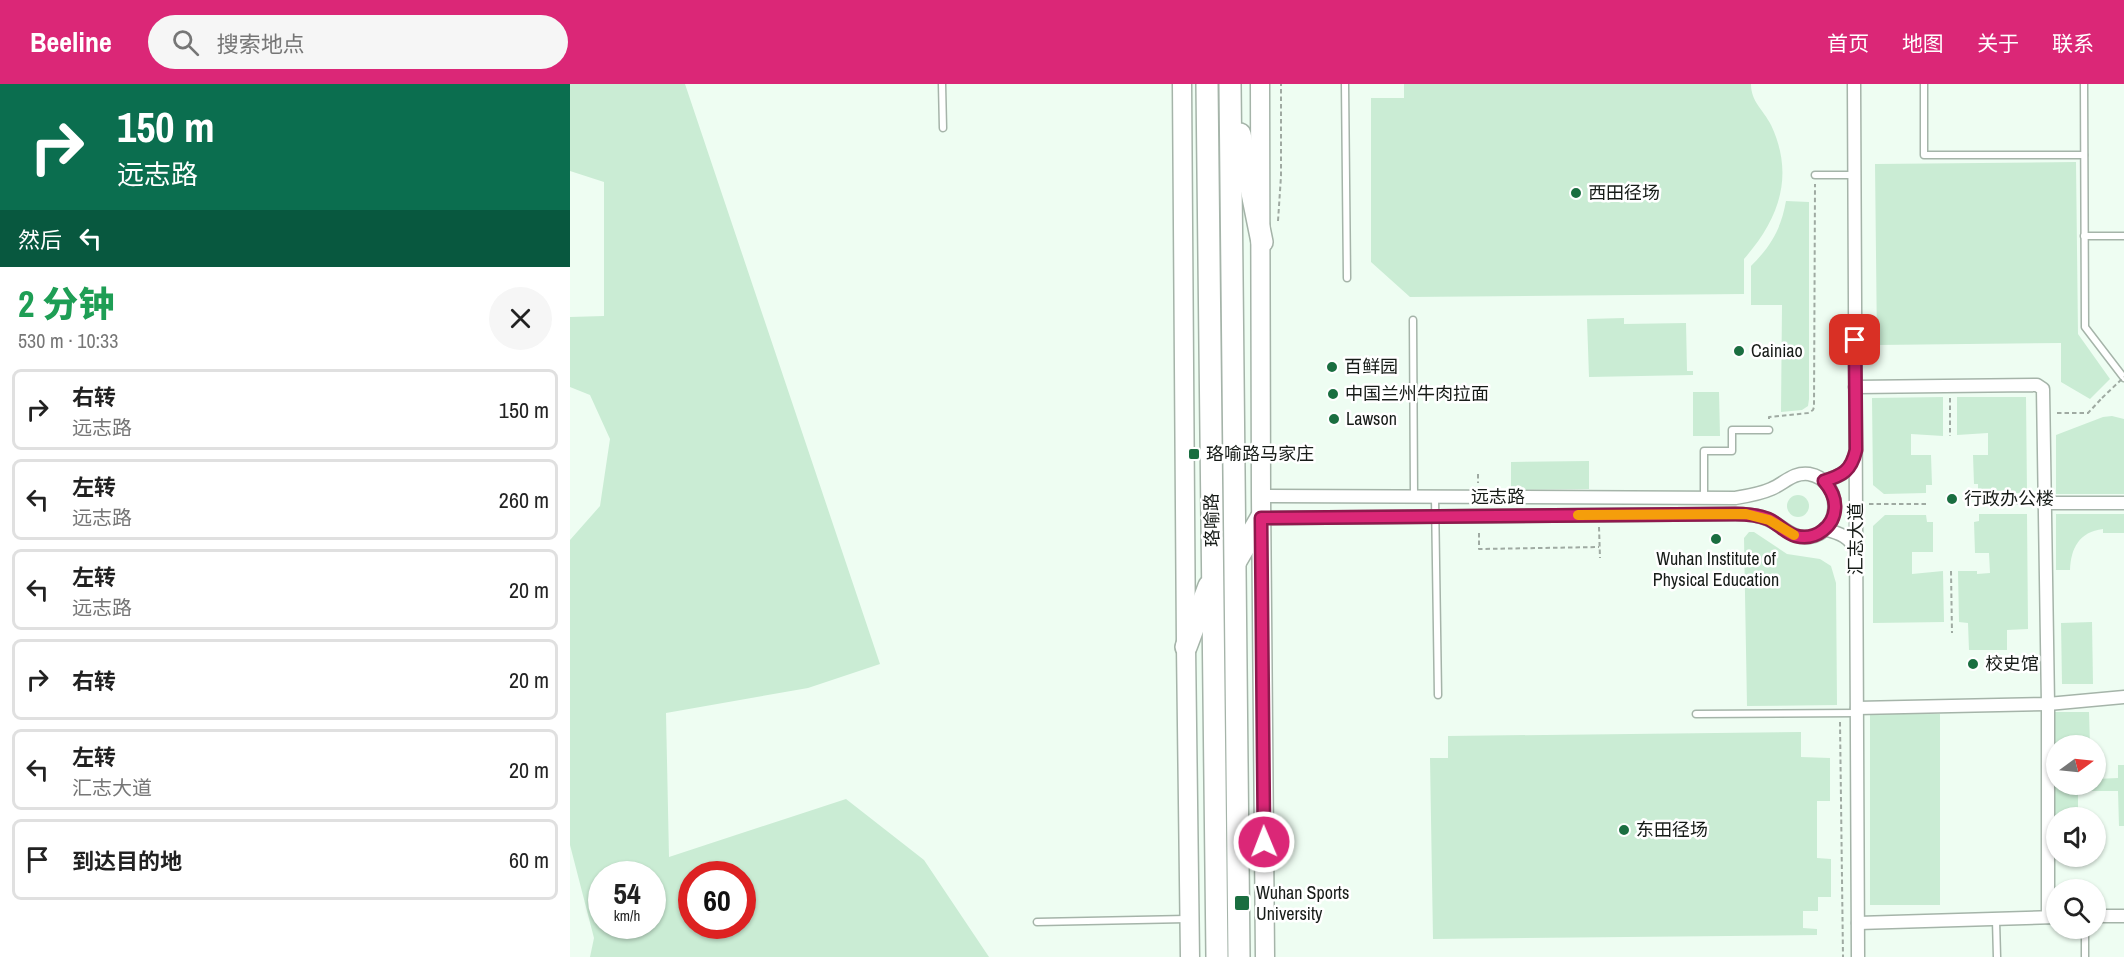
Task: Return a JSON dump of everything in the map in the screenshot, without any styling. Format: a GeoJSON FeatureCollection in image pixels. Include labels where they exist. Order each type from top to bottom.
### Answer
{"type":"FeatureCollection","features":[{"type":"Feature","properties":{"kind":"highway","name":"珞喻路"},"geometry":{"type":"LineString","coordinates":[[1207,84],[1216,957]]}},
{"type":"Feature","properties":{"kind":"highway"},"geometry":{"type":"LineString","coordinates":[[1230,84],[1269,236]]}},
{"type":"Feature","properties":{"kind":"highway","name":"珞喻路"},"geometry":{"type":"LineString","coordinates":[[1230,84],[1239,957]]}},
{"type":"Feature","properties":{"kind":"highway"},"geometry":{"type":"LineString","coordinates":[[1236,561],[1261,518]]}},
{"type":"Feature","properties":{"kind":"highway"},"geometry":{"type":"LineString","coordinates":[[1186,646],[1213,574]]}},
{"type":"Feature","properties":{"kind":"main road"},"geometry":{"type":"LineString","coordinates":[[1182,84],[1190,957]]}},
{"type":"Feature","properties":{"kind":"main road"},"geometry":{"type":"LineString","coordinates":[[1260,84],[1269,236],[1261,496],[1265,957]]}},
{"type":"Feature","properties":{"kind":"street","name":"汇志大道"},"geometry":{"type":"LineString","coordinates":[[1854,84],[1858,957]]}},
{"type":"Feature","properties":{"kind":"street"},"geometry":{"type":"LineString","coordinates":[[1856,387],[2037,385],[2042,387],[2044,392],[2051,879]]}},
{"type":"Feature","properties":{"kind":"street"},"geometry":{"type":"LineString","coordinates":[[1856,450],[1853,464],[1847,471],[1824,481],[1831,489],[1835,504],[1831,521],[1824,530],[1848,538],[1853,544],[1856,560]]}},
{"type":"Feature","properties":{"kind":"street","name":"远志路"},"geometry":{"type":"LineString","coordinates":[[1261,496],[1735,498],[1770,490],[1798,474],[1815,476],[1824,481]]}},
{"type":"Feature","properties":{"kind":"street"},"geometry":{"type":"LineString","coordinates":[[2045,503],[2124,503]]}},
{"type":"Feature","properties":{"kind":"street","name":"远志路"},"geometry":{"type":"LineString","coordinates":[[1261,518],[1746,514],[1769,520],[1796,536],[1809,537],[1824,530]]}},
{"type":"Feature","properties":{"kind":"street"},"geometry":{"type":"LineString","coordinates":[[1857,711],[2048,704],[2124,697]]}},
{"type":"Feature","properties":{"kind":"street"},"geometry":{"type":"LineString","coordinates":[[2106,916],[2124,916]]}},
{"type":"Feature","properties":{"kind":"street"},"geometry":{"type":"LineString","coordinates":[[1858,923],[2046,917]]}},
{"type":"Feature","properties":{"kind":"lane"},"geometry":{"type":"LineString","coordinates":[[942,84],[943,128]]}},
{"type":"Feature","properties":{"kind":"lane"},"geometry":{"type":"LineString","coordinates":[[1345,84],[1347,278]]}},
{"type":"Feature","properties":{"kind":"lane"},"geometry":{"type":"LineString","coordinates":[[1924,84],[1924,155],[2084,155]]}},
{"type":"Feature","properties":{"kind":"lane"},"geometry":{"type":"LineString","coordinates":[[2084,84],[2085,327],[2124,377]]}},
{"type":"Feature","properties":{"kind":"lane"},"geometry":{"type":"LineString","coordinates":[[1815,175],[1854,175]]}},
{"type":"Feature","properties":{"kind":"lane"},"geometry":{"type":"LineString","coordinates":[[2084,236],[2124,236]]}},
{"type":"Feature","properties":{"kind":"lane"},"geometry":{"type":"LineString","coordinates":[[1413,320],[1414,496]]}},
{"type":"Feature","properties":{"kind":"lane"},"geometry":{"type":"LineString","coordinates":[[1704,498],[1704,451],[1732,451],[1732,430],[1769,430]]}},
{"type":"Feature","properties":{"kind":"lane"},"geometry":{"type":"LineString","coordinates":[[1435,496],[1438,695]]}},
{"type":"Feature","properties":{"kind":"lane"},"geometry":{"type":"LineString","coordinates":[[1696,714],[1857,711]]}},
{"type":"Feature","properties":{"kind":"lane"},"geometry":{"type":"LineString","coordinates":[[1037,922],[1190,919]]}},
{"type":"Feature","properties":{"kind":"lane"},"geometry":{"type":"LineString","coordinates":[[1996,920],[1997,957]]}},
{"type":"Feature","properties":{"kind":"lane"},"geometry":{"type":"LineString","coordinates":[[2085,939],[2085,957]]}},
{"type":"Feature","properties":{"kind":"path"},"geometry":{"type":"LineString","coordinates":[[1269,236],[1281,176],[1281,84]]}},
{"type":"Feature","properties":{"kind":"path"},"geometry":{"type":"LineString","coordinates":[[1769,430],[1769,417],[1808,413],[1813,410],[1815,403],[1815,175]]}},
{"type":"Feature","properties":{"kind":"path"},"geometry":{"type":"LineString","coordinates":[[2044,413],[2088,413],[2124,377]]}},
{"type":"Feature","properties":{"kind":"path"},"geometry":{"type":"LineString","coordinates":[[1950,386],[1950,436]]}},
{"type":"Feature","properties":{"kind":"path"},"geometry":{"type":"LineString","coordinates":[[1478,474],[1478,486]]}},
{"type":"Feature","properties":{"kind":"path"},"geometry":{"type":"LineString","coordinates":[[1978,504],[2045,503]]}},
{"type":"Feature","properties":{"kind":"path"},"geometry":{"type":"LineString","coordinates":[[1856,504],[1926,504]]}},
{"type":"Feature","properties":{"kind":"path"},"geometry":{"type":"LineString","coordinates":[[1599,515],[1600,558]]}},
{"type":"Feature","properties":{"kind":"path"},"geometry":{"type":"LineString","coordinates":[[1479,533],[1479,549],[1599,548]]}},
{"type":"Feature","properties":{"kind":"path"},"geometry":{"type":"LineString","coordinates":[[1951,571],[1952,633]]}},
{"type":"Feature","properties":{"kind":"path"},"geometry":{"type":"LineString","coordinates":[[1840,713],[1843,957]]}},
{"type":"Feature","properties":{"kind":"green space"},"geometry":{"type":"Polygon","coordinates":[[[570,84],[685,84],[880,664],[808,688],[666,713],[669,857],[846,799],[924,860],[989,957],[590,957],[594,939],[666,939],[666,861],[588,861],[588,915],[570,845],[570,540],[600,506],[610,439],[590,395],[570,387],[570,317],[604,316],[604,182],[570,171],[570,84]]]}},
{"type":"Feature","properties":{"kind":"green space","name":"西田径场"},"geometry":{"type":"Polygon","coordinates":[[[1404,84],[1751,84],[1755,101],[1771,125],[1778,144],[1782,162],[1782,179],[1780,196],[1774,212],[1756,244],[1744,259],[1744,294],[1410,297],[1371,262],[1371,98],[1404,98],[1404,84]]]}},
{"type":"Feature","properties":{"kind":"green space"},"geometry":{"type":"Polygon","coordinates":[[[2076,162],[2078,334],[2110,379],[2090,399],[2061,382],[2061,343],[1877,345],[1875,164],[2076,162]]]}},
{"type":"Feature","properties":{"kind":"green space"},"geometry":{"type":"Polygon","coordinates":[[[1786,201],[1809,202],[1809,399],[1808,406],[1802,410],[1781,412],[1782,305],[1751,305],[1751,266],[1774,236],[1786,201]]]}},
{"type":"Feature","properties":{"kind":"green space"},"geometry":{"type":"Polygon","coordinates":[[[1624,318],[1624,324],[1686,323],[1687,371],[1693,371],[1693,375],[1589,377],[1587,319],[1624,318]]]}},
{"type":"Feature","properties":{"kind":"green space"},"geometry":{"type":"Polygon","coordinates":[[[1693,392],[1719,392],[1720,436],[1693,436],[1693,392]]]}},
{"type":"Feature","properties":{"kind":"green space"},"geometry":{"type":"Polygon","coordinates":[[[1943,397],[1943,436],[1911,434],[1911,455],[1931,455],[1932,485],[1926,485],[1926,493],[1884,494],[1873,485],[1872,398],[1943,397]]]}},
{"type":"Feature","properties":{"kind":"green space"},"geometry":{"type":"Polygon","coordinates":[[[1957,397],[2026,397],[2027,493],[1978,493],[1978,484],[1974,484],[1973,455],[1988,455],[1988,433],[1957,435],[1957,397]]]}},
{"type":"Feature","properties":{"kind":"green space"},"geometry":{"type":"Polygon","coordinates":[[[2112,416],[2124,419],[2124,494],[2056,494],[2056,435],[2103,417],[2112,416]]]}},
{"type":"Feature","properties":{"kind":"green space"},"geometry":{"type":"Polygon","coordinates":[[[1589,461],[1589,489],[1511,490],[1511,462],[1589,461]]]}},
{"type":"Feature","properties":{"kind":"green space"},"geometry":{"type":"Polygon","coordinates":[[[1794,495],[1802,495],[1809,502],[1809,510],[1802,517],[1794,517],[1787,510],[1787,502],[1794,495]]]}},
{"type":"Feature","properties":{"kind":"green space"},"geometry":{"type":"Polygon","coordinates":[[[1979,514],[2027,514],[2028,629],[2007,630],[2007,650],[1969,650],[1968,623],[1959,622],[1958,571],[1977,571],[1977,574],[1990,573],[1989,553],[1975,553],[1974,522],[1979,521],[1979,514]]]}},
{"type":"Feature","properties":{"kind":"green space"},"geometry":{"type":"Polygon","coordinates":[[[2056,514],[2124,514],[2124,533],[2103,533],[2103,529],[2082,537],[2072,555],[2070,570],[2056,570],[2056,514]]]}},
{"type":"Feature","properties":{"kind":"green space"},"geometry":{"type":"Polygon","coordinates":[[[1885,515],[1926,515],[1927,522],[1933,522],[1933,552],[1912,552],[1912,574],[1943,571],[1944,622],[1873,623],[1873,526],[1885,515]]]}},
{"type":"Feature","properties":{"kind":"green space"},"geometry":{"type":"Polygon","coordinates":[[[1749,532],[1754,532],[1787,554],[1820,559],[1831,566],[1836,583],[1837,705],[1747,706],[1744,538],[1749,532]]]}},
{"type":"Feature","properties":{"kind":"green space"},"geometry":{"type":"Polygon","coordinates":[[[2092,622],[2093,684],[2062,684],[2061,623],[2092,622]]]}},
{"type":"Feature","properties":{"kind":"green space"},"geometry":{"type":"Polygon","coordinates":[[[2053,712],[2089,712],[2090,735],[2053,735],[2053,712]]]}},
{"type":"Feature","properties":{"kind":"green space"},"geometry":{"type":"Polygon","coordinates":[[[1870,714],[1940,714],[1940,905],[1870,905],[1870,714]]]}},
{"type":"Feature","properties":{"kind":"green space","name":"东田径场"},"geometry":{"type":"Polygon","coordinates":[[[1801,732],[1801,757],[1830,758],[1830,801],[1817,801],[1817,858],[1831,859],[1831,897],[1818,897],[1818,911],[1803,911],[1803,928],[1817,929],[1817,935],[1433,939],[1430,758],[1448,758],[1448,736],[1801,732]]]}},
{"type":"Feature","properties":{"kind":"green space"},"geometry":{"type":"Polygon","coordinates":[[[2118,765],[2124,765],[2124,826],[2119,826],[2118,791],[2106,791],[2106,779],[2118,778],[2118,765]]]}},
{"type":"Feature","properties":{"kind":"green space"},"geometry":{"type":"Polygon","coordinates":[[[2054,795],[2078,795],[2078,807],[2054,807],[2054,795]]]}},
{"type":"Feature","properties":{"kind":"slow traffic"},"geometry":{"type":"LineString","coordinates":[[1578,515],[1746,514],[1769,520],[1794,535]]}},
{"type":"Feature","properties":{"kind":"place","name":"西田径场"},"geometry":{"type":"Point","coordinates":[1576,193]}},
{"type":"Feature","properties":{"kind":"place","name":"Cainiao"},"geometry":{"type":"Point","coordinates":[1739,351]}},
{"type":"Feature","properties":{"kind":"place","name":"百鲜园"},"geometry":{"type":"Point","coordinates":[1332,367]}},
{"type":"Feature","properties":{"kind":"place","name":"中国兰州牛肉拉面"},"geometry":{"type":"Point","coordinates":[1333,394]}},
{"type":"Feature","properties":{"kind":"place","name":"Lawson"},"geometry":{"type":"Point","coordinates":[1334,419]}},
{"type":"Feature","properties":{"kind":"place","name":"珞喻路马家庄"},"geometry":{"type":"Point","coordinates":[1194,454]}},
{"type":"Feature","properties":{"kind":"place","name":"行政办公楼"},"geometry":{"type":"Point","coordinates":[1952,499]}},
{"type":"Feature","properties":{"kind":"place","name":"Wuhan Institute of Physical Education"},"geometry":{"type":"Point","coordinates":[1716,539]}},
{"type":"Feature","properties":{"kind":"place","name":"校史馆"},"geometry":{"type":"Point","coordinates":[1973,664]}},
{"type":"Feature","properties":{"kind":"place","name":"东田径场"},"geometry":{"type":"Point","coordinates":[1624,830]}},
{"type":"Feature","properties":{"kind":"place","name":"Wuhan Sports University"},"geometry":{"type":"Point","coordinates":[1242,903]}},
{"type":"Feature","properties":{"kind":"route"},"geometry":{"type":"LineString","coordinates":[[1264,842],[1261,518],[1746,514],[1769,520],[1790,534],[1809,537],[1824,530],[1834,515],[1835,499],[1831,489],[1824,481],[1847,471],[1853,464],[1856,450],[1855,340]]}}]}
